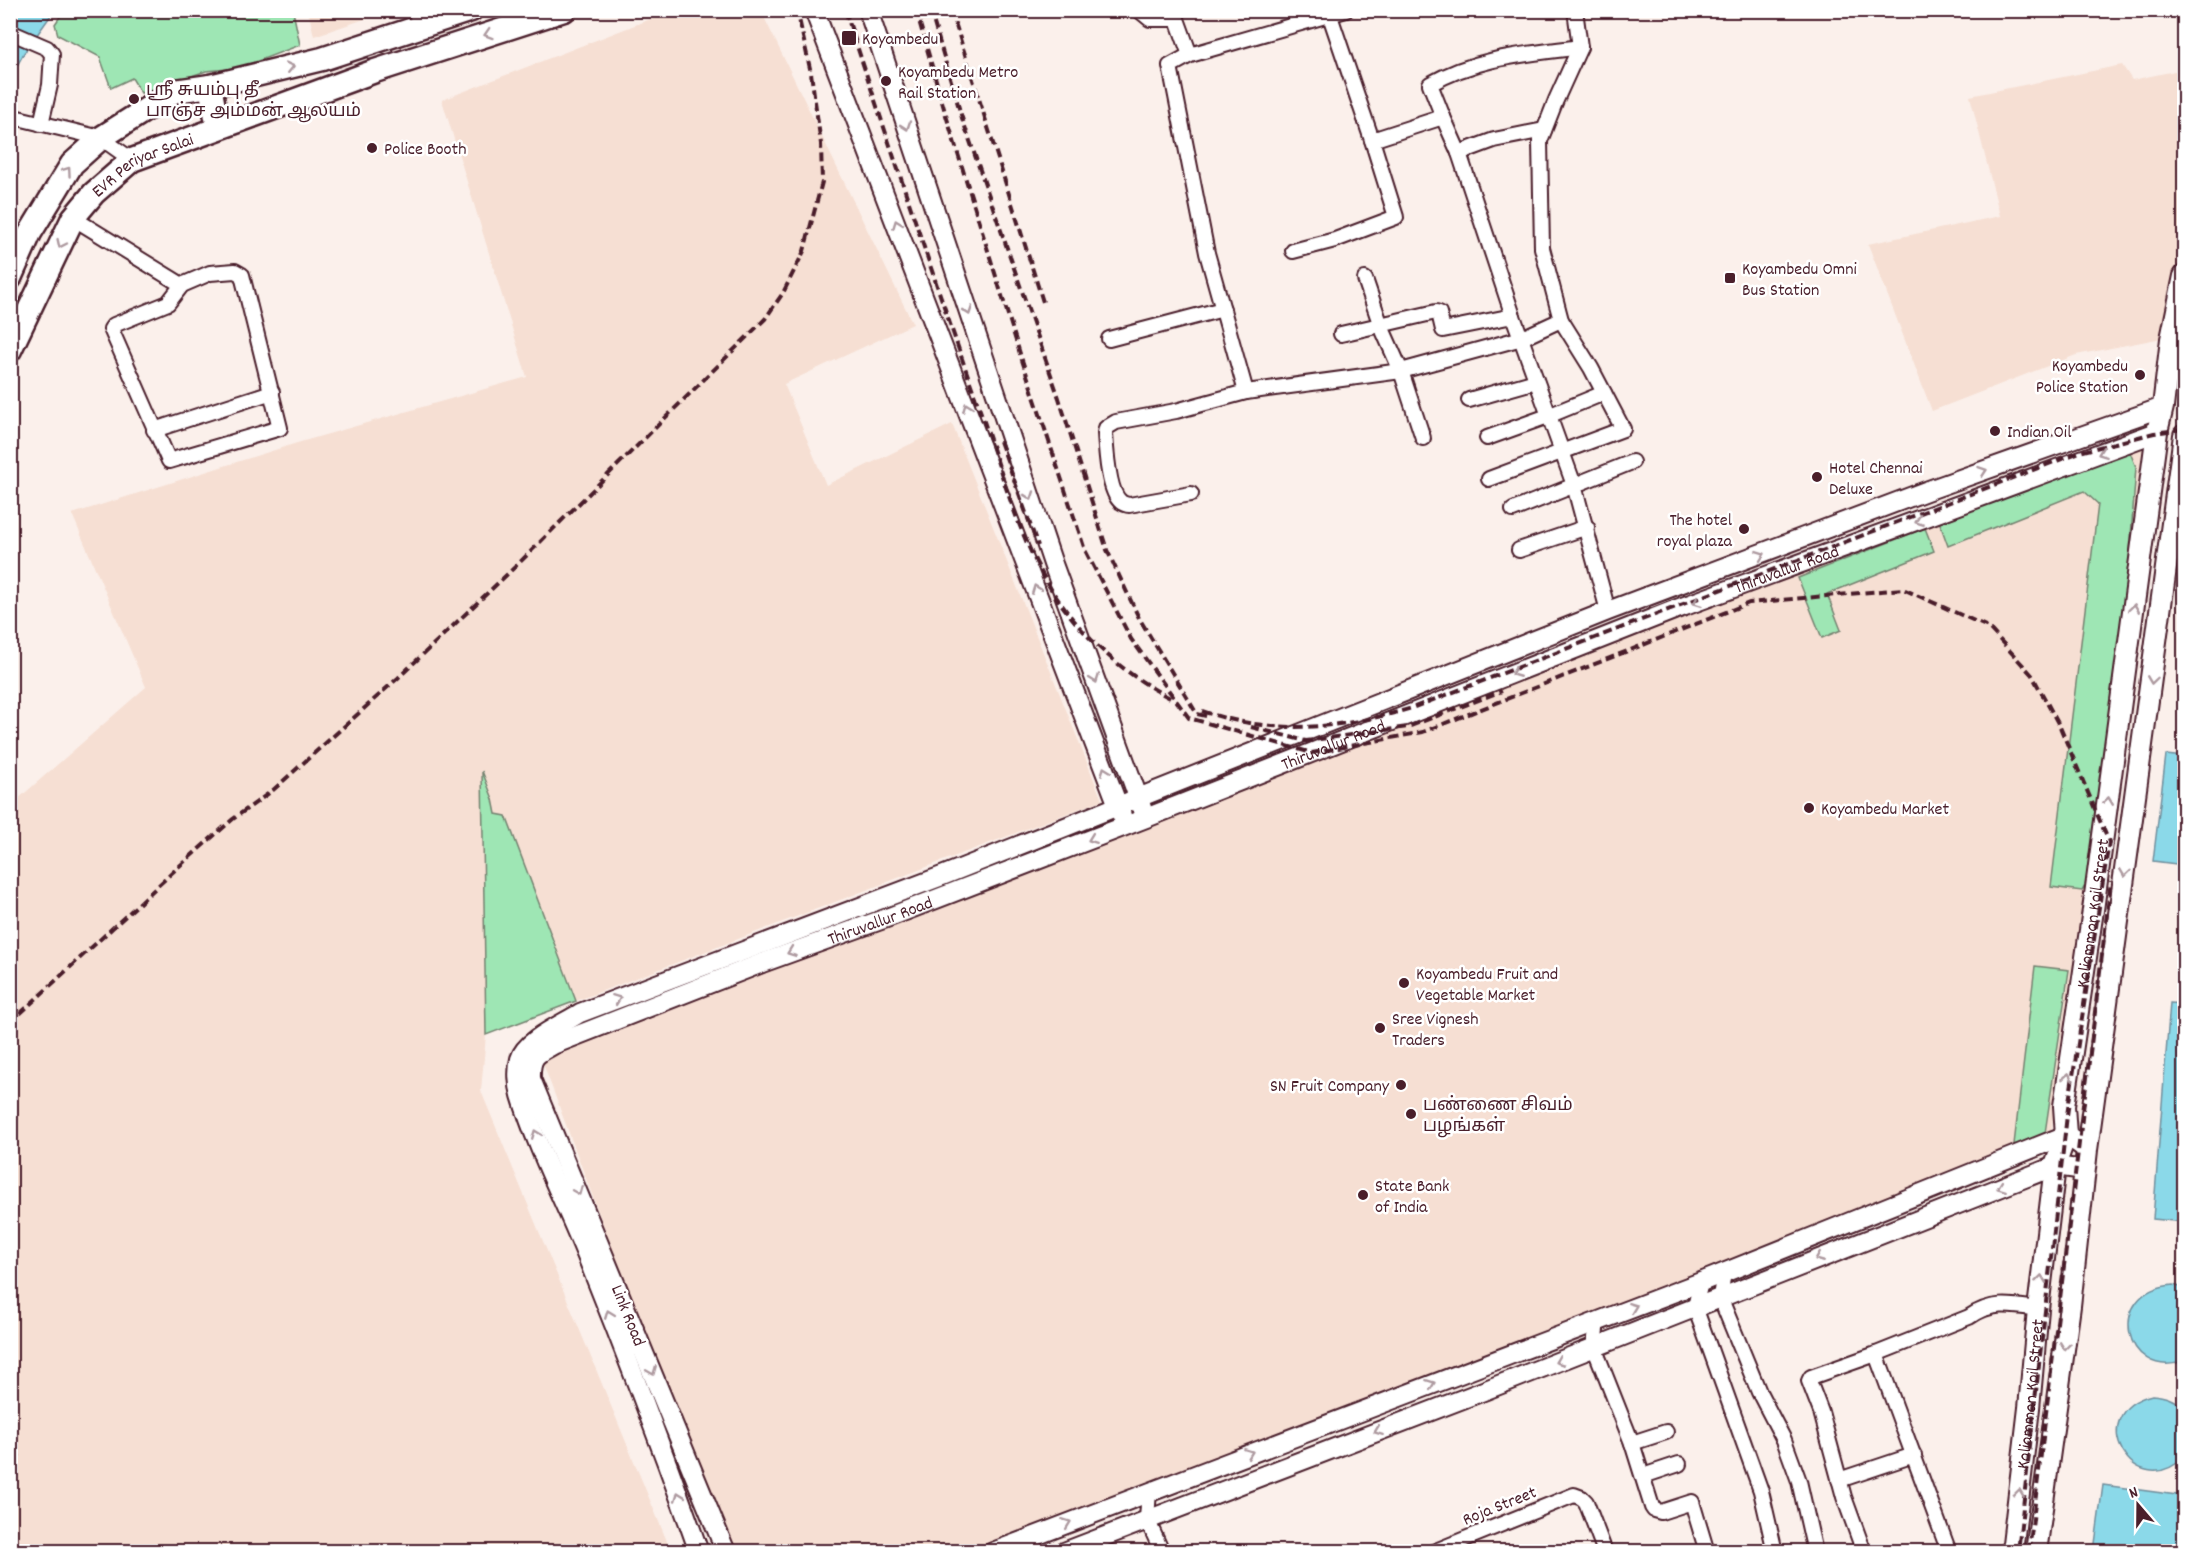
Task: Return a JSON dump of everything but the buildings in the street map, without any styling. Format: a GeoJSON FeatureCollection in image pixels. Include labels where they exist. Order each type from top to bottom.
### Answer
{"type":"FeatureCollection","features":[{"type":"Feature","properties":{"kind":"main road"},"geometry":{"type":"LineString","coordinates":[[10,278],[30,233],[72,164],[101,138],[175,92],[210,86],[322,59],[418,19],[471,10]]}},
{"type":"Feature","properties":{"kind":"main road","name":"EVR Periyar Salai"},"geometry":{"type":"LineString","coordinates":[[10,350],[74,218],[94,193],[132,160],[375,71],[564,10]]}},
{"type":"Feature","properties":{"kind":"main road"},"geometry":{"type":"LineString","coordinates":[[210,86],[218,128]]}},
{"type":"Feature","properties":{"kind":"main road","name":"Kaliamman Koil Street"},"geometry":{"type":"LineString","coordinates":[[2012,1551],[2055,1166],[2066,1135],[2064,1106],[2095,898],[2157,432],[2163,407],[2171,339],[2184,276]]}},
{"type":"Feature","properties":{"kind":"main road","name":"Kaliamman Koil Street"},"geometry":{"type":"LineString","coordinates":[[2036,1551],[2069,1317],[2086,1160],[2184,435]]}},
{"type":"Feature","properties":{"kind":"street"},"geometry":{"type":"LineString","coordinates":[[814,10],[1126,826]]}},
{"type":"Feature","properties":{"kind":"street"},"geometry":{"type":"LineString","coordinates":[[868,10],[1053,564],[1146,818]]}},
{"type":"Feature","properties":{"kind":"street"},"geometry":{"type":"LineString","coordinates":[[1139,10],[1150,19],[1176,15],[1190,55]]}},
{"type":"Feature","properties":{"kind":"street"},"geometry":{"type":"LineString","coordinates":[[1246,392],[1208,253],[1170,66],[1190,55],[1328,13],[1346,10]]}},
{"type":"Feature","properties":{"kind":"street"},"geometry":{"type":"LineString","coordinates":[[1489,479],[1623,429],[1591,368],[1561,320],[1542,249],[1540,141],[1580,47],[1575,10]]}},
{"type":"Feature","properties":{"kind":"street"},"geometry":{"type":"LineString","coordinates":[[1293,251],[1335,240],[1396,217],[1328,13]]}},
{"type":"Feature","properties":{"kind":"street"},"geometry":{"type":"LineString","coordinates":[[10,32],[47,48],[52,54],[49,91],[41,124]]}},
{"type":"Feature","properties":{"kind":"street"},"geometry":{"type":"LineString","coordinates":[[1580,47],[1474,63],[1430,84],[1459,153],[1513,316],[1574,485],[1608,611]]}},
{"type":"Feature","properties":{"kind":"street"},"geometry":{"type":"LineString","coordinates":[[10,116],[101,138],[132,160]]}},
{"type":"Feature","properties":{"kind":"street"},"geometry":{"type":"LineString","coordinates":[[1372,140],[1443,117]]}},
{"type":"Feature","properties":{"kind":"street"},"geometry":{"type":"LineString","coordinates":[[1459,153],[1494,140],[1544,130]]}},
{"type":"Feature","properties":{"kind":"street"},"geometry":{"type":"LineString","coordinates":[[74,218],[182,285]]}},
{"type":"Feature","properties":{"kind":"street"},"geometry":{"type":"LineString","coordinates":[[240,272],[272,392],[281,427],[279,429],[169,461],[111,329],[114,325],[168,303],[182,285],[210,273],[240,272]]}},
{"type":"Feature","properties":{"kind":"street"},"geometry":{"type":"LineString","coordinates":[[1365,279],[1381,326],[1401,371],[1423,438]]}},
{"type":"Feature","properties":{"kind":"street"},"geometry":{"type":"LineString","coordinates":[[1109,339],[1223,309]]}},
{"type":"Feature","properties":{"kind":"street"},"geometry":{"type":"LineString","coordinates":[[1341,334],[1436,312],[1439,313],[1443,330],[1513,316]]}},
{"type":"Feature","properties":{"kind":"street"},"geometry":{"type":"LineString","coordinates":[[1191,494],[1129,506],[1121,503],[1116,496],[1108,466],[1106,428],[1116,422],[1176,411],[1246,392],[1401,371],[1522,338],[1561,320]]}},
{"type":"Feature","properties":{"kind":"street"},"geometry":{"type":"LineString","coordinates":[[1469,400],[1536,381]]}},
{"type":"Feature","properties":{"kind":"street"},"geometry":{"type":"LineString","coordinates":[[154,430],[272,392]]}},
{"type":"Feature","properties":{"kind":"street"},"geometry":{"type":"LineString","coordinates":[[1487,438],[1604,393]]}},
{"type":"Feature","properties":{"kind":"street"},"geometry":{"type":"LineString","coordinates":[[699,1551],[670,1470],[521,1094],[520,1059],[526,1047],[580,1014],[942,876],[1608,611],[1926,491],[2163,407]]}},
{"type":"Feature","properties":{"kind":"street","name":"Thiruvallur Road"},"geometry":{"type":"LineString","coordinates":[[531,1078],[534,1057],[538,1052],[555,1044],[762,963],[892,916],[1126,826],[1674,610],[2157,432]]}},
{"type":"Feature","properties":{"kind":"street"},"geometry":{"type":"LineString","coordinates":[[1513,510],[1632,462]]}},
{"type":"Feature","properties":{"kind":"street"},"geometry":{"type":"LineString","coordinates":[[1519,550],[1587,527]]}},
{"type":"Feature","properties":{"kind":"street","name":"Link Road"},"geometry":{"type":"LineString","coordinates":[[531,1078],[726,1551]]}},
{"type":"Feature","properties":{"kind":"street"},"geometry":{"type":"LineString","coordinates":[[993,1551],[1701,1281],[2066,1135],[2086,1160],[2055,1166],[1475,1394],[1064,1551]]}},
{"type":"Feature","properties":{"kind":"street"},"geometry":{"type":"LineString","coordinates":[[1724,1272],[1720,1298],[1759,1392],[1784,1440],[1798,1481],[1815,1551]]}},
{"type":"Feature","properties":{"kind":"street"},"geometry":{"type":"LineString","coordinates":[[1701,1281],[1695,1307],[1761,1491],[1775,1551]]}},
{"type":"Feature","properties":{"kind":"street"},"geometry":{"type":"LineString","coordinates":[[1864,1551],[1839,1480],[1821,1412],[1809,1381],[1811,1377],[1969,1317],[1979,1310],[2002,1304],[2038,1309]]}},
{"type":"Feature","properties":{"kind":"street"},"geometry":{"type":"LineString","coordinates":[[1597,1320],[1594,1347],[1632,1443],[1654,1510],[1661,1512],[1693,1503],[1707,1551]]}},
{"type":"Feature","properties":{"kind":"street"},"geometry":{"type":"LineString","coordinates":[[1876,1354],[1949,1551]]}},
{"type":"Feature","properties":{"kind":"street"},"geometry":{"type":"LineString","coordinates":[[1632,1443],[1666,1432]]}},
{"type":"Feature","properties":{"kind":"street"},"geometry":{"type":"LineString","coordinates":[[1839,1480],[1914,1455]]}},
{"type":"Feature","properties":{"kind":"street"},"geometry":{"type":"LineString","coordinates":[[1642,1476],[1679,1464]]}},
{"type":"Feature","properties":{"kind":"street"},"geometry":{"type":"LineString","coordinates":[[1149,1491],[1147,1519],[1162,1551]]}},
{"type":"Feature","properties":{"kind":"street","name":"Roja Street"},"geometry":{"type":"LineString","coordinates":[[1433,1551],[1570,1496],[1579,1496],[1586,1502],[1605,1551]]}},
{"type":"Feature","properties":{"kind":"shaded area"},"geometry":{"type":"Polygon","coordinates":[[[308,10],[389,10],[389,11],[314,36],[308,10]]]}},
{"type":"Feature","properties":{"kind":"shaded area"},"geometry":{"type":"Polygon","coordinates":[[[671,11],[761,11],[913,324],[784,384],[826,485],[952,424],[1102,800],[576,1001],[506,817],[496,814],[493,799],[482,774],[486,1035],[481,1091],[671,1551],[11,1551],[10,806],[146,687],[72,514],[297,443],[527,377],[442,100],[671,11]]]}},
{"type":"Feature","properties":{"kind":"shaded area"},"geometry":{"type":"Polygon","coordinates":[[[2122,65],[2132,80],[2184,69],[2184,250],[2167,337],[2076,355],[1932,411],[1868,244],[2000,216],[1970,96],[2122,65]]]}},
{"type":"Feature","properties":{"kind":"shaded area","name":"Koyambedu Fruit and Vegetable Market"},"geometry":{"type":"Polygon","coordinates":[[[2141,444],[2148,455],[2049,1147],[990,1551],[725,1551],[541,1058],[1410,723],[1570,657],[2141,444]]]}},
{"type":"Feature","properties":{"kind":"green space"},"geometry":{"type":"Polygon","coordinates":[[[64,11],[293,11],[300,45],[239,68],[206,71],[141,93],[132,78],[111,88],[100,57],[58,35],[55,24],[64,11]]]}},
{"type":"Feature","properties":{"kind":"green space"},"geometry":{"type":"Polygon","coordinates":[[[2127,445],[2136,467],[2109,842],[2082,891],[2051,887],[2098,504],[2084,491],[1948,546],[1939,521],[2127,445]]]}},
{"type":"Feature","properties":{"kind":"green space"},"geometry":{"type":"Polygon","coordinates":[[[1925,528],[1934,551],[1827,594],[1841,630],[1822,638],[1798,578],[1925,528]]]}},
{"type":"Feature","properties":{"kind":"green space"},"geometry":{"type":"Polygon","coordinates":[[[482,771],[496,814],[506,816],[576,1001],[486,1035],[482,771]]]}},
{"type":"Feature","properties":{"kind":"green space"},"geometry":{"type":"Polygon","coordinates":[[[2035,966],[2069,970],[2045,1133],[2041,1139],[2013,1153],[2035,966]]]}},
{"type":"Feature","properties":{"kind":"water"},"geometry":{"type":"Polygon","coordinates":[[[11,11],[54,11],[24,53],[11,77],[11,11]]]}},
{"type":"Feature","properties":{"kind":"water"},"geometry":{"type":"Polygon","coordinates":[[[2166,755],[2184,757],[2184,865],[2153,861],[2166,755]]]}},
{"type":"Feature","properties":{"kind":"water"},"geometry":{"type":"Polygon","coordinates":[[[2170,1003],[2184,1004],[2184,1222],[2153,1219],[2170,1003]]]}},
{"type":"Feature","properties":{"kind":"water"},"geometry":{"type":"Polygon","coordinates":[[[2173,1285],[2184,1288],[2184,1361],[2163,1364],[2147,1359],[2136,1348],[2130,1333],[2130,1317],[2137,1302],[2151,1291],[2173,1285]]]}},
{"type":"Feature","properties":{"kind":"water"},"geometry":{"type":"Polygon","coordinates":[[[2152,1395],[2169,1398],[2184,1408],[2184,1457],[2166,1469],[2148,1471],[2133,1464],[2123,1451],[2118,1435],[2120,1419],[2131,1405],[2152,1395]]]}},
{"type":"Feature","properties":{"kind":"water"},"geometry":{"type":"Polygon","coordinates":[[[2103,1485],[2184,1496],[2184,1551],[2094,1551],[2103,1485]]]}},
{"type":"Feature","properties":{"kind":"railway"},"geometry":{"type":"LineString","coordinates":[[10,1023],[175,870],[233,819],[272,791],[398,678],[518,564],[765,319],[783,293],[804,251],[822,182],[821,144],[811,73],[797,10]]}},
{"type":"Feature","properties":{"kind":"railway"},"geometry":{"type":"LineString","coordinates":[[845,10],[1023,535],[1059,601],[1083,631],[1125,670],[1174,700]]}},
{"type":"Feature","properties":{"kind":"railway"},"geometry":{"type":"LineString","coordinates":[[916,10],[1021,357],[1085,550],[1131,639],[1189,718],[1312,753],[1423,732],[1749,603],[1903,589],[1988,627],[2032,675],[2060,727],[2109,842],[2067,1115],[2018,1552]]}},
{"type":"Feature","properties":{"kind":"railway"},"geometry":{"type":"LineString","coordinates":[[930,10],[962,118],[1059,398],[1107,550],[1139,618],[1197,714],[1210,717]]}},
{"type":"Feature","properties":{"kind":"railway"},"geometry":{"type":"LineString","coordinates":[[951,10],[1043,302]]}},
{"type":"Feature","properties":{"kind":"railway"},"geometry":{"type":"LineString","coordinates":[[1202,711],[1255,724],[1307,727],[1359,721],[1412,708],[2080,452],[2154,433],[2184,429]]}},
{"type":"Feature","properties":{"kind":"railway"},"geometry":{"type":"LineString","coordinates":[[1000,441],[1038,546]]}},
{"type":"Feature","properties":{"kind":"railway"},"geometry":{"type":"LineString","coordinates":[[1251,727],[1306,741],[1408,727],[1502,691]]}},
{"type":"Feature","properties":{"kind":"railway"},"geometry":{"type":"LineString","coordinates":[[2029,1552],[2111,881]]}},
{"type":"Feature","properties":{"kind":"railway"},"geometry":{"type":"LineString","coordinates":[[10,1436],[20,1460]]}},
{"type":"Feature","properties":{"kind":"place","name":"Koyambedu"},"geometry":{"type":"Point","coordinates":[849,38]}},
{"type":"Feature","properties":{"kind":"place","name":"Koyambedu Metro Rail Station"},"geometry":{"type":"Point","coordinates":[886,81]}},
{"type":"Feature","properties":{"kind":"place","name":"ஶ்ரீ சுயம்பு தீ பாஞ்ச அம்மன் ஆலயம்"},"geometry":{"type":"Point","coordinates":[134,99]}},
{"type":"Feature","properties":{"kind":"place","name":"Police Booth"},"geometry":{"type":"Point","coordinates":[372,148]}},
{"type":"Feature","properties":{"kind":"place","name":"Koyambedu Omni Bus Station"},"geometry":{"type":"Point","coordinates":[1730,278]}},
{"type":"Feature","properties":{"kind":"place","name":"Koyambedu Police Station"},"geometry":{"type":"Point","coordinates":[2140,375]}},
{"type":"Feature","properties":{"kind":"place","name":"Indian Oil"},"geometry":{"type":"Point","coordinates":[1995,431]}},
{"type":"Feature","properties":{"kind":"place","name":"Hotel Chennai Deluxe"},"geometry":{"type":"Point","coordinates":[1817,477]}},
{"type":"Feature","properties":{"kind":"place","name":"The hotel royal plaza"},"geometry":{"type":"Point","coordinates":[1744,529]}},
{"type":"Feature","properties":{"kind":"place","name":"Koyambedu Market"},"geometry":{"type":"Point","coordinates":[1809,808]}},
{"type":"Feature","properties":{"kind":"place","name":"Koyambedu Fruit and Vegetable Market"},"geometry":{"type":"Point","coordinates":[1404,983]}},
{"type":"Feature","properties":{"kind":"place","name":"Sree Vignesh Traders"},"geometry":{"type":"Point","coordinates":[1380,1028]}},
{"type":"Feature","properties":{"kind":"place","name":"SN Fruit Company"},"geometry":{"type":"Point","coordinates":[1401,1085]}},
{"type":"Feature","properties":{"kind":"place","name":"பண்ணை சிவம் பழங்கள்"},"geometry":{"type":"Point","coordinates":[1411,1114]}},
{"type":"Feature","properties":{"kind":"place","name":"State Bank of India"},"geometry":{"type":"Point","coordinates":[1363,1195]}}]}
